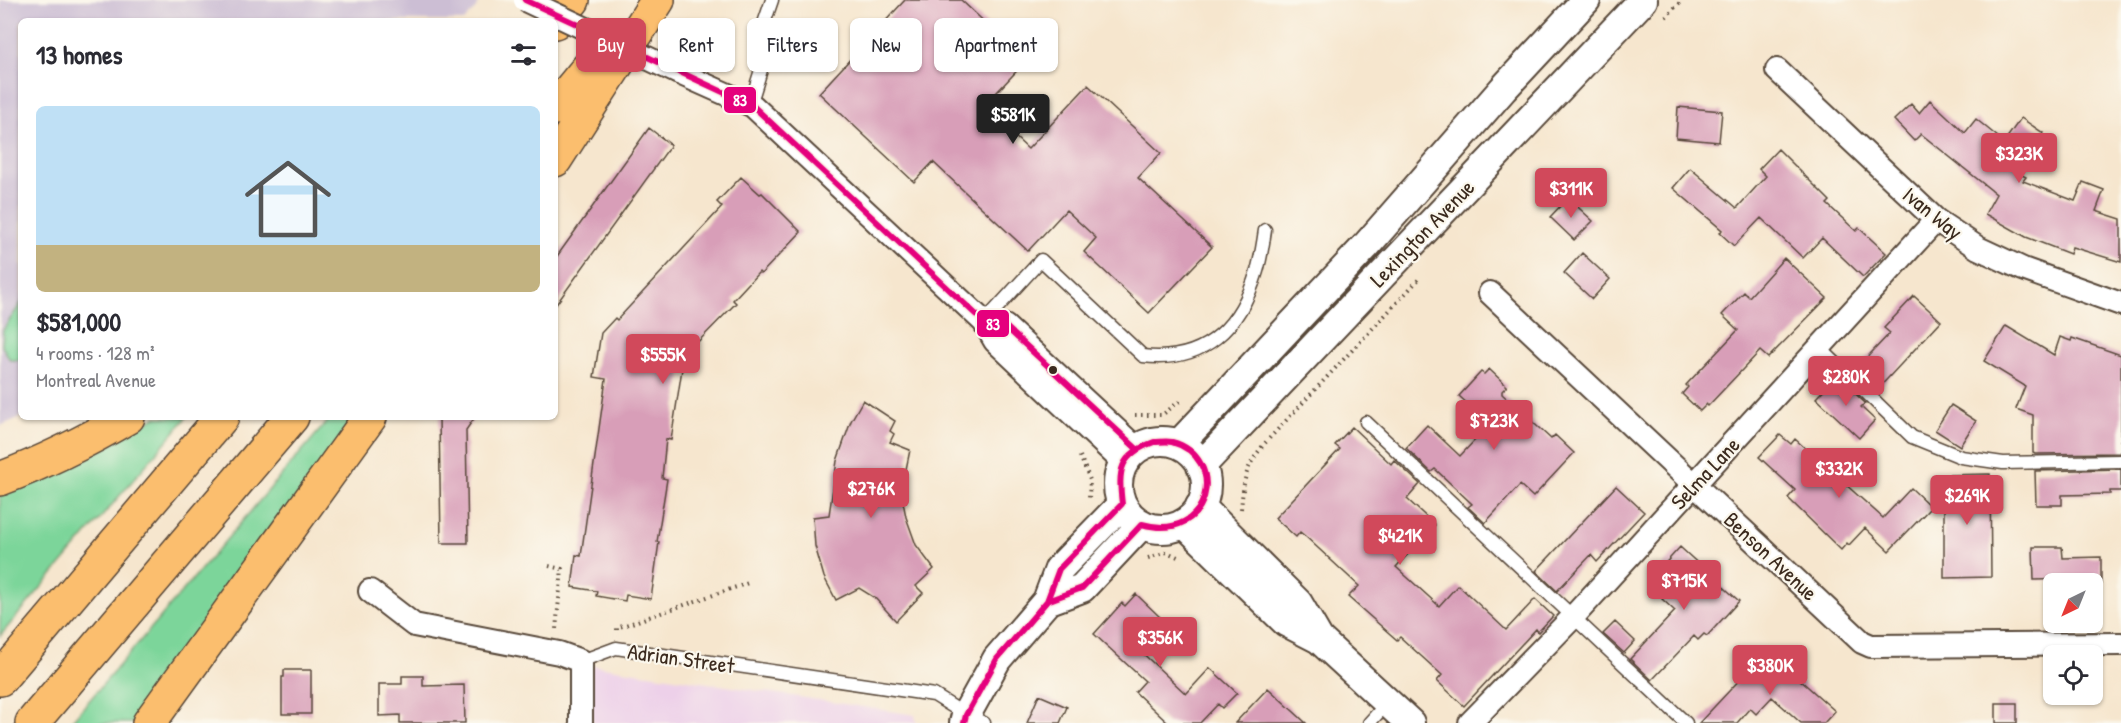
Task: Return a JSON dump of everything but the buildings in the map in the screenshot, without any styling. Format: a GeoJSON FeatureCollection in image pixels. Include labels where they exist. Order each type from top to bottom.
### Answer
{"type":"FeatureCollection","features":[{"type":"Feature","properties":{"kind":"highway"},"geometry":{"type":"LineString","coordinates":[[558,18],[573,0]]}},
{"type":"Feature","properties":{"kind":"highway"},"geometry":{"type":"LineString","coordinates":[[558,104],[644,0]]}},
{"type":"Feature","properties":{"kind":"highway"},"geometry":{"type":"LineString","coordinates":[[558,155],[658,0]]}},
{"type":"Feature","properties":{"kind":"highway"},"geometry":{"type":"LineString","coordinates":[[0,479],[30,468],[83,443],[123,420]]}},
{"type":"Feature","properties":{"kind":"highway"},"geometry":{"type":"LineString","coordinates":[[0,680],[219,420]]}},
{"type":"Feature","properties":{"kind":"highway"},"geometry":{"type":"LineString","coordinates":[[32,723],[289,420]]}},
{"type":"Feature","properties":{"kind":"highway"},"geometry":{"type":"LineString","coordinates":[[149,723],[368,420]]}},
{"type":"Feature","properties":{"kind":"street"},"geometry":{"type":"LineString","coordinates":[[525,0],[750,105],[984,322],[1005,326],[1130,456]]}},
{"type":"Feature","properties":{"kind":"street","name":"Lexington Avenue"},"geometry":{"type":"LineString","coordinates":[[1179,444],[1365,247],[1503,89],[1586,0]]}},
{"type":"Feature","properties":{"kind":"street","name":"Lexington Avenue"},"geometry":{"type":"LineString","coordinates":[[1201,466],[1643,0]]}},
{"type":"Feature","properties":{"kind":"street","name":"Ivan Way"},"geometry":{"type":"LineString","coordinates":[[1777,70],[1936,220],[1978,248],[2023,270],[2121,304]]}},
{"type":"Feature","properties":{"kind":"street","name":"Selma Lane"},"geometry":{"type":"LineString","coordinates":[[1470,723],[1573,617],[1936,220]]}},
{"type":"Feature","properties":{"kind":"street","name":"Benson Avenue"},"geometry":{"type":"LineString","coordinates":[[1490,293],[1862,642],[1871,646],[2121,644]]}},
{"type":"Feature","properties":{"kind":"street"},"geometry":{"type":"LineString","coordinates":[[1158,441],[1179,444],[1197,458],[1204,471],[1206,486],[1192,514],[1170,528],[1155,528],[1142,524],[1130,515],[1122,504],[1118,490],[1119,476],[1130,456],[1144,444],[1158,441]]}},
{"type":"Feature","properties":{"kind":"street"},"geometry":{"type":"LineString","coordinates":[[971,720],[997,659],[1047,601],[1059,569],[1122,504]]}},
{"type":"Feature","properties":{"kind":"street"},"geometry":{"type":"LineString","coordinates":[[1192,514],[1298,603],[1319,639],[1410,723]]}},
{"type":"Feature","properties":{"kind":"street"},"geometry":{"type":"LineString","coordinates":[[1047,601],[1082,588],[1142,524]]}},
{"type":"Feature","properties":{"kind":"street"},"geometry":{"type":"LineString","coordinates":[[370,591],[414,625],[559,653],[581,661],[581,723]]}},
{"type":"Feature","properties":{"kind":"lane"},"geometry":{"type":"LineString","coordinates":[[750,105],[761,70],[761,32],[772,0]]}},
{"type":"Feature","properties":{"kind":"lane"},"geometry":{"type":"LineString","coordinates":[[984,322],[1041,260],[1143,356],[1160,358],[1187,354],[1214,340],[1240,310],[1257,271],[1265,230]]}},
{"type":"Feature","properties":{"kind":"lane"},"geometry":{"type":"LineString","coordinates":[[1820,348],[1912,437],[1960,457],[2002,463],[2121,461]]}},
{"type":"Feature","properties":{"kind":"lane"},"geometry":{"type":"LineString","coordinates":[[1366,422],[1686,723]]}},
{"type":"Feature","properties":{"kind":"lane","name":"Adrian Street"},"geometry":{"type":"LineString","coordinates":[[581,661],[616,648],[934,695],[971,720]]}},
{"type":"Feature","properties":{"kind":"lane"},"geometry":{"type":"LineString","coordinates":[[1369,723],[1388,702]]}},
{"type":"Feature","properties":{"kind":"path"},"geometry":{"type":"LineString","coordinates":[[1665,17],[1682,0]]}},
{"type":"Feature","properties":{"kind":"path"},"geometry":{"type":"LineString","coordinates":[[1240,515],[1244,478],[1251,460],[1426,271]]}},
{"type":"Feature","properties":{"kind":"path"},"geometry":{"type":"LineString","coordinates":[[1127,409],[1134,415],[1161,415],[1185,397]]}},
{"type":"Feature","properties":{"kind":"path"},"geometry":{"type":"LineString","coordinates":[[1078,451],[1090,480],[1089,504]]}},
{"type":"Feature","properties":{"kind":"path"},"geometry":{"type":"LineString","coordinates":[[1146,559],[1167,552],[1185,561]]}},
{"type":"Feature","properties":{"kind":"path"},"geometry":{"type":"LineString","coordinates":[[549,566],[562,569],[555,630]]}},
{"type":"Feature","properties":{"kind":"path"},"geometry":{"type":"LineString","coordinates":[[616,648],[617,628],[751,582]]}},
{"type":"Feature","properties":{"kind":"shaded area"},"geometry":{"type":"Polygon","coordinates":[[[0,0],[480,0],[467,18],[18,18],[18,418],[0,426],[0,0]]]}},
{"type":"Feature","properties":{"kind":"shaded area"},"geometry":{"type":"Polygon","coordinates":[[[590,665],[915,715],[916,723],[593,723],[590,665]]]}},
{"type":"Feature","properties":{"kind":"green space"},"geometry":{"type":"Polygon","coordinates":[[[18,308],[18,360],[10,360],[2,346],[3,330],[18,308]]]}},
{"type":"Feature","properties":{"kind":"green space"},"geometry":{"type":"Polygon","coordinates":[[[150,420],[184,420],[0,636],[0,495],[108,446],[150,420]]]}},
{"type":"Feature","properties":{"kind":"green space"},"geometry":{"type":"Polygon","coordinates":[[[328,420],[356,420],[138,723],[70,723],[328,420]]]}},
{"type":"Feature","properties":{"kind":"transit line","name":"83"},"geometry":{"type":"LineString","coordinates":[[525,0],[753,106],[984,322],[1005,326],[1137,449]]}},
{"type":"Feature","properties":{"kind":"transit line","name":"83"},"geometry":{"type":"LineString","coordinates":[[1154,442],[1172,442],[1190,451],[1201,464],[1206,480],[1204,496],[1197,511],[1184,522],[1166,527],[1142,524],[1082,588],[1047,601],[1059,569],[1122,504],[1120,482],[1123,465],[1127,458],[1142,447],[1154,442]]}},
{"type":"Feature","properties":{"kind":"transit line","name":"83"},"geometry":{"type":"LineString","coordinates":[[964,723],[966,715],[997,659],[1047,601]]}}]}
